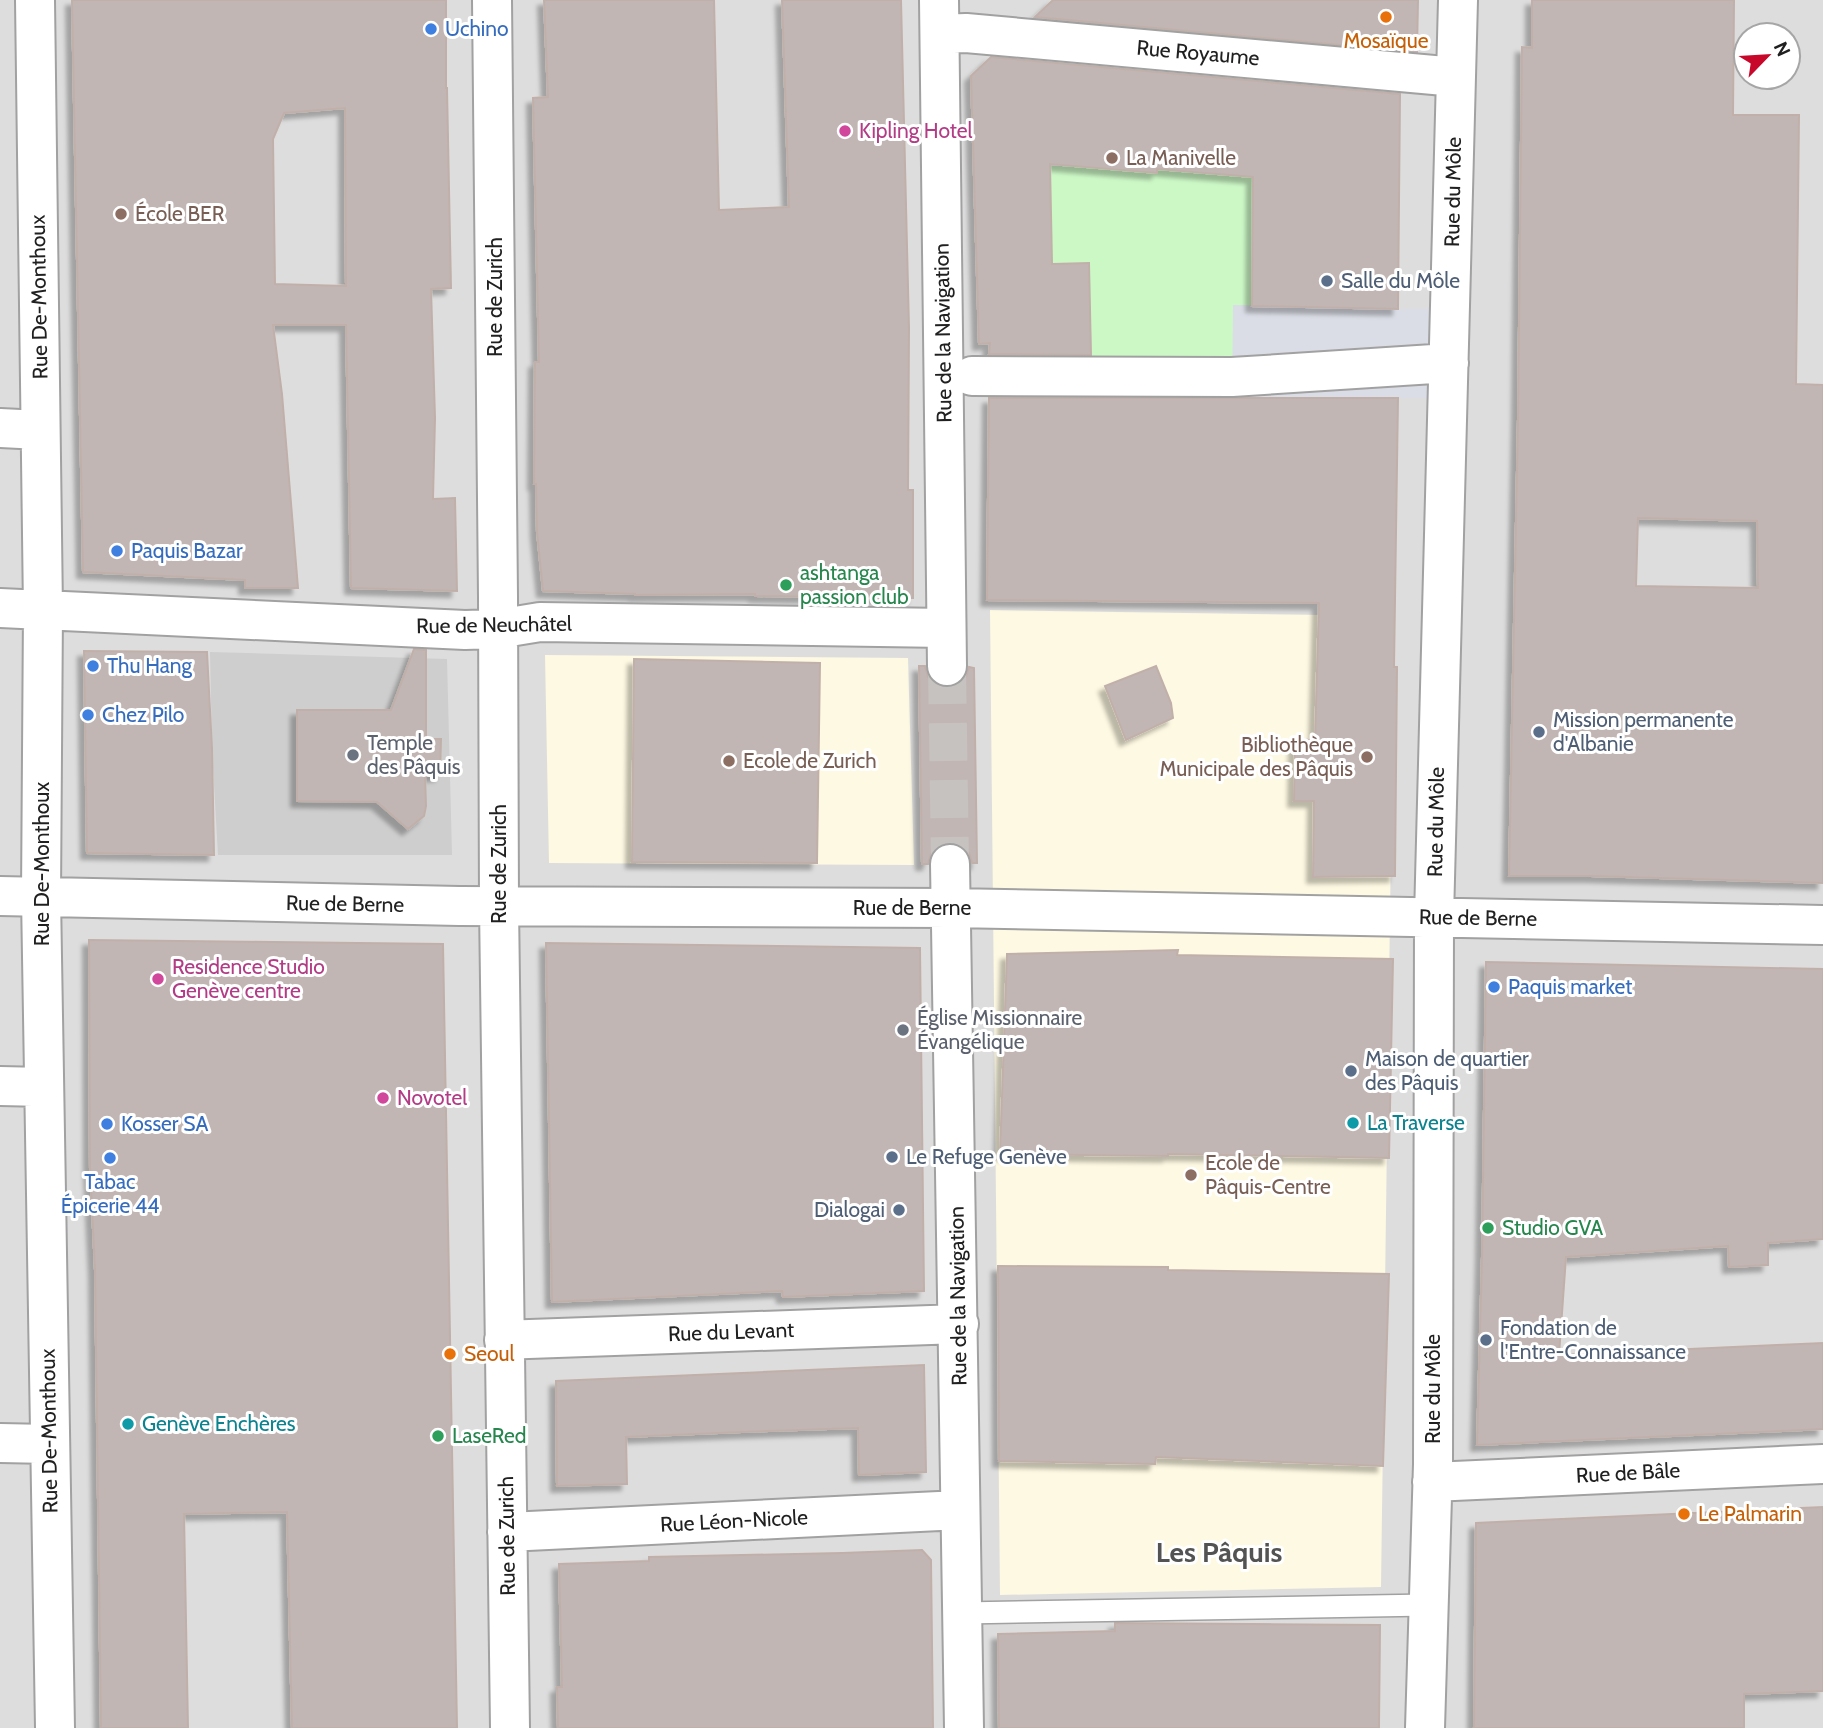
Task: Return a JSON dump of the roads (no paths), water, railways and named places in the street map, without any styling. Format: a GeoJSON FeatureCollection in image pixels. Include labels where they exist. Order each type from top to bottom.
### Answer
{"type":"FeatureCollection","features":[{"type":"Feature","properties":{"kind":"street","name":"Rue De-Monthoux"},"geometry":{"type":"LineString","coordinates":[[35,0],[43,610],[41,897],[55,1728]]}},
{"type":"Feature","properties":{"kind":"street","name":"Rue de Zurich"},"geometry":{"type":"LineString","coordinates":[[492,0],[499,906],[510,1728]]}},
{"type":"Feature","properties":{"kind":"street","name":"Rue du Môle"},"geometry":{"type":"LineString","coordinates":[[1425,1728],[1432,1482],[1434,917],[1458,0]]}},
{"type":"Feature","properties":{"kind":"street","name":"Rue Royaume"},"geometry":{"type":"LineString","coordinates":[[939,17],[966,33],[1456,77]]}},
{"type":"Feature","properties":{"kind":"street","name":"Rue de la Navigation"},"geometry":{"type":"LineString","coordinates":[[939,17],[947,666]]}},
{"type":"Feature","properties":{"kind":"street"},"geometry":{"type":"LineString","coordinates":[[972,376],[1232,377],[1448,363]]}},
{"type":"Feature","properties":{"kind":"street"},"geometry":{"type":"LineString","coordinates":[[0,428],[40,430]]}},
{"type":"Feature","properties":{"kind":"street","name":"Rue de Neuchâtel"},"geometry":{"type":"LineString","coordinates":[[0,608],[464,630],[498,629],[540,622],[946,628]]}},
{"type":"Feature","properties":{"kind":"street","name":"Rue de la Navigation"},"geometry":{"type":"LineString","coordinates":[[950,864],[964,1728]]}},
{"type":"Feature","properties":{"kind":"street","name":"Rue de Berne"},"geometry":{"type":"LineString","coordinates":[[0,897],[499,906],[951,908],[1823,925]]}},
{"type":"Feature","properties":{"kind":"street"},"geometry":{"type":"LineString","coordinates":[[0,1086],[44,1087]]}},
{"type":"Feature","properties":{"kind":"street","name":"Rue du Levant"},"geometry":{"type":"LineString","coordinates":[[504,1340],[959,1324]]}},
{"type":"Feature","properties":{"kind":"street"},"geometry":{"type":"LineString","coordinates":[[0,1444],[49,1444]]}},
{"type":"Feature","properties":{"kind":"street","name":"Rue de Bâle"},"geometry":{"type":"LineString","coordinates":[[1432,1482],[1823,1464]]}},
{"type":"Feature","properties":{"kind":"street","name":"Rue Léon-Nicole"},"geometry":{"type":"LineString","coordinates":[[507,1532],[960,1510]]}},
{"type":"Feature","properties":{"kind":"lane"},"geometry":{"type":"LineString","coordinates":[[962,1613],[1428,1605]]}},
{"type":"Feature","properties":{"kind":"tunnel"},"geometry":{"type":"LineString","coordinates":[[947,666],[950,864]]}},
{"type":"Feature","properties":{"kind":"place","name":"Mosaïque"},"geometry":{"type":"Point","coordinates":[1386,17]}},
{"type":"Feature","properties":{"kind":"place","name":"Uchino"},"geometry":{"type":"Point","coordinates":[431,29]}},
{"type":"Feature","properties":{"kind":"place","name":"Kipling Hotel"},"geometry":{"type":"Point","coordinates":[845,131]}},
{"type":"Feature","properties":{"kind":"place","name":"La Manivelle"},"geometry":{"type":"Point","coordinates":[1112,158]}},
{"type":"Feature","properties":{"kind":"place","name":"École BER"},"geometry":{"type":"Point","coordinates":[121,214]}},
{"type":"Feature","properties":{"kind":"place","name":"Salle du Môle"},"geometry":{"type":"Point","coordinates":[1327,281]}},
{"type":"Feature","properties":{"kind":"place","name":"Paquis Bazar"},"geometry":{"type":"Point","coordinates":[117,551]}},
{"type":"Feature","properties":{"kind":"place","name":"ashtanga passion club"},"geometry":{"type":"Point","coordinates":[786,585]}},
{"type":"Feature","properties":{"kind":"place","name":"Thu Hang"},"geometry":{"type":"Point","coordinates":[93,666]}},
{"type":"Feature","properties":{"kind":"place","name":"Chez Pilo"},"geometry":{"type":"Point","coordinates":[88,715]}},
{"type":"Feature","properties":{"kind":"place","name":"Mission permanente d'Albanie"},"geometry":{"type":"Point","coordinates":[1539,732]}},
{"type":"Feature","properties":{"kind":"place","name":"Temple des Pâquis"},"geometry":{"type":"Point","coordinates":[353,755]}},
{"type":"Feature","properties":{"kind":"place","name":"Bibliothèque Municipale des Pâquis"},"geometry":{"type":"Point","coordinates":[1367,757]}},
{"type":"Feature","properties":{"kind":"place","name":"Ecole de Zurich"},"geometry":{"type":"Point","coordinates":[729,761]}},
{"type":"Feature","properties":{"kind":"place","name":"Residence Studio Genève centre"},"geometry":{"type":"Point","coordinates":[158,979]}},
{"type":"Feature","properties":{"kind":"place","name":"Paquis market"},"geometry":{"type":"Point","coordinates":[1494,987]}},
{"type":"Feature","properties":{"kind":"place","name":"Église Missionnaire Évangélique"},"geometry":{"type":"Point","coordinates":[903,1030]}},
{"type":"Feature","properties":{"kind":"place","name":"Maison de quartier des Pâquis"},"geometry":{"type":"Point","coordinates":[1351,1071]}},
{"type":"Feature","properties":{"kind":"place","name":"Novotel"},"geometry":{"type":"Point","coordinates":[383,1098]}},
{"type":"Feature","properties":{"kind":"place","name":"La Traverse"},"geometry":{"type":"Point","coordinates":[1353,1123]}},
{"type":"Feature","properties":{"kind":"place","name":"Kosser SA"},"geometry":{"type":"Point","coordinates":[107,1124]}},
{"type":"Feature","properties":{"kind":"place","name":"Le Refuge Genève"},"geometry":{"type":"Point","coordinates":[892,1157]}},
{"type":"Feature","properties":{"kind":"place","name":"Tabac Épicerie 44"},"geometry":{"type":"Point","coordinates":[110,1158]}},
{"type":"Feature","properties":{"kind":"place","name":"Ecole de Pâquis-Centre"},"geometry":{"type":"Point","coordinates":[1191,1175]}},
{"type":"Feature","properties":{"kind":"place","name":"Dialogai"},"geometry":{"type":"Point","coordinates":[899,1210]}},
{"type":"Feature","properties":{"kind":"place","name":"Studio GVA"},"geometry":{"type":"Point","coordinates":[1488,1228]}},
{"type":"Feature","properties":{"kind":"place","name":"Fondation de l'Entre-Connaissance"},"geometry":{"type":"Point","coordinates":[1486,1340]}},
{"type":"Feature","properties":{"kind":"place","name":"Seoul"},"geometry":{"type":"Point","coordinates":[450,1354]}},
{"type":"Feature","properties":{"kind":"place","name":"Genève Enchères"},"geometry":{"type":"Point","coordinates":[128,1424]}},
{"type":"Feature","properties":{"kind":"place","name":"LaseRed"},"geometry":{"type":"Point","coordinates":[438,1436]}},
{"type":"Feature","properties":{"kind":"place","name":"Le Palmarin"},"geometry":{"type":"Point","coordinates":[1684,1514]}},
{"type":"Feature","properties":{"kind":"district","name":"Les Pâquis"},"geometry":{"type":"Point","coordinates":[1219,1552]}}]}
